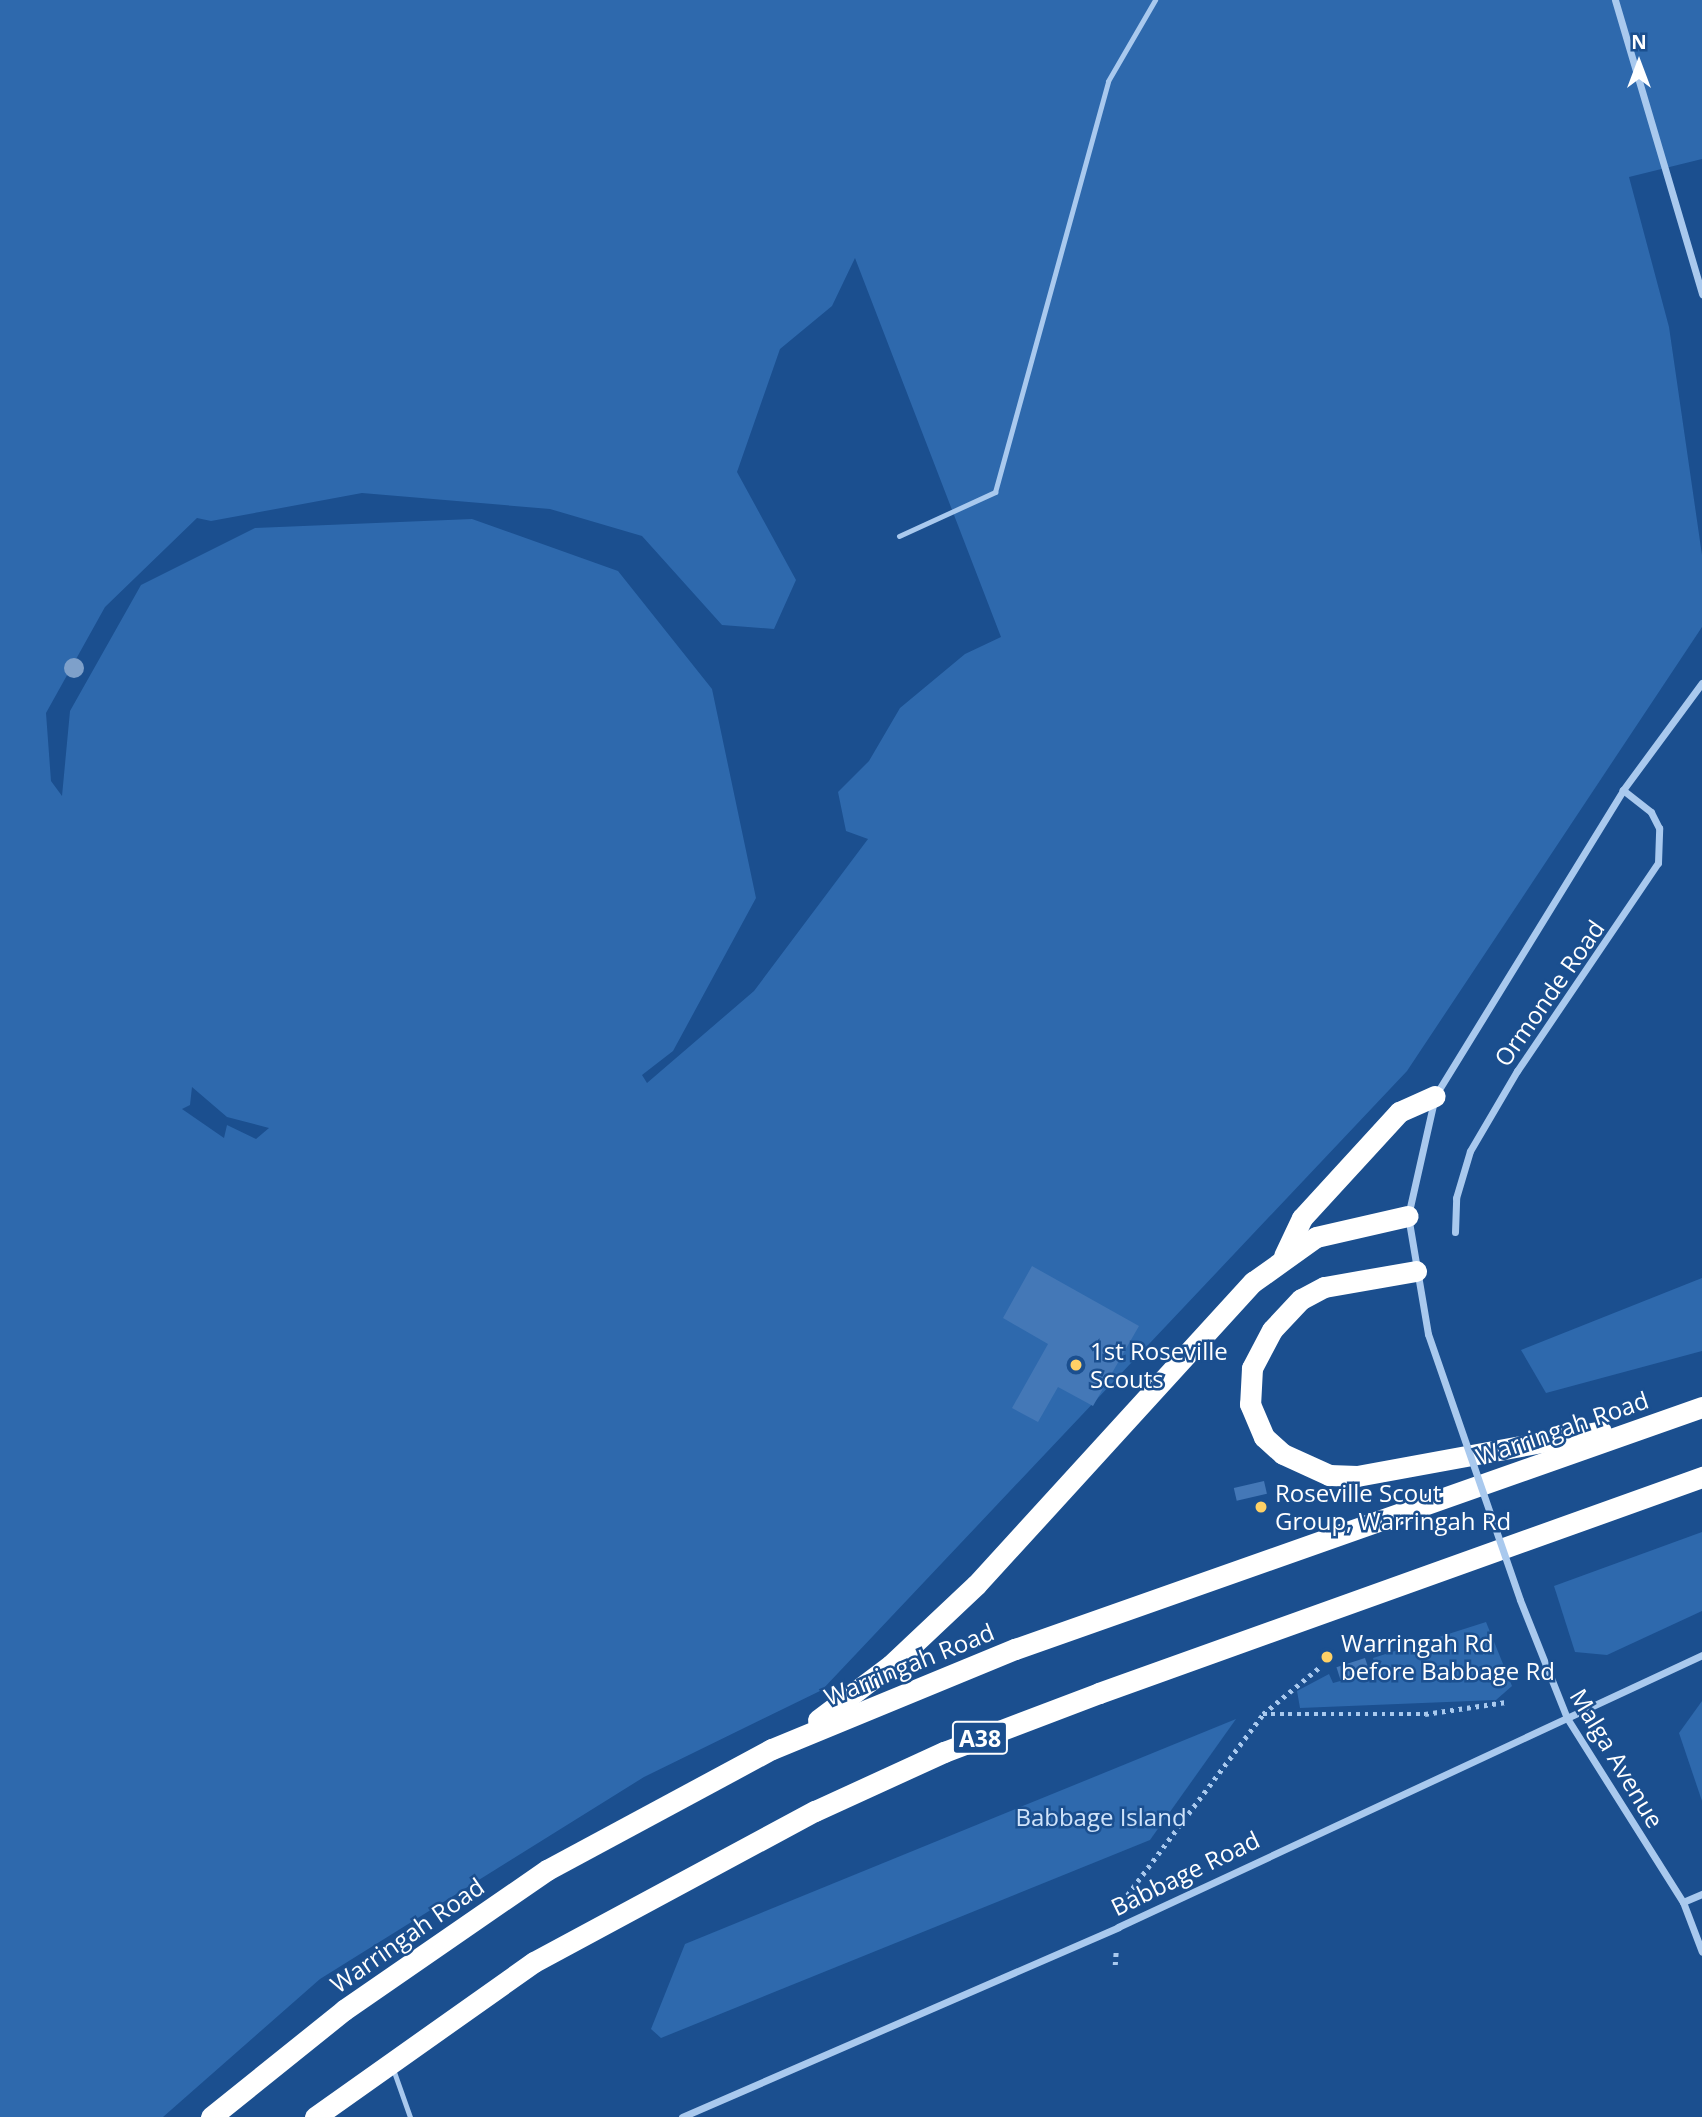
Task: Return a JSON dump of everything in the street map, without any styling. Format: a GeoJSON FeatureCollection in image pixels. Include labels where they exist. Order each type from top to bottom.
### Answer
{"type":"FeatureCollection","features":[{"type":"Feature","properties":{"kind":"highway"},"geometry":{"type":"LineString","coordinates":[[1284,1256],[1302,1218],[1399,1112],[1435,1096]]}},
{"type":"Feature","properties":{"kind":"highway"},"geometry":{"type":"LineString","coordinates":[[772,1749],[891,1665],[976,1585],[1224,1310],[1284,1256],[1316,1237],[1408,1216]]}},
{"type":"Feature","properties":{"kind":"highway"},"geometry":{"type":"LineString","coordinates":[[1416,1271],[1324,1287],[1301,1299],[1272,1330],[1252,1368],[1250,1404],[1264,1437],[1283,1454],[1329,1475],[1357,1476],[1672,1417]]}},
{"type":"Feature","properties":{"kind":"highway","name":"Warringah Road"},"geometry":{"type":"LineString","coordinates":[[211,2117],[344,2010],[547,1870],[772,1749],[1027,1644],[1702,1407]]}},
{"type":"Feature","properties":{"kind":"highway","name":"A38"},"geometry":{"type":"LineString","coordinates":[[315,2117],[389,2060],[534,1962],[680,1878],[944,1752],[1702,1477]]}},
{"type":"Feature","properties":{"kind":"street"},"geometry":{"type":"LineString","coordinates":[[1615,0],[1702,294]]}},
{"type":"Feature","properties":{"kind":"street","name":"Ormonde Road"},"geometry":{"type":"LineString","coordinates":[[1408,1216],[1435,1096],[1623,790],[1702,683]]}},
{"type":"Feature","properties":{"kind":"street","name":"Ormonde Road"},"geometry":{"type":"LineString","coordinates":[[1455,1232],[1457,1198],[1470,1151],[1517,1070],[1658,863],[1659,828],[1651,812],[1623,790]]}},
{"type":"Feature","properties":{"kind":"street","name":"Malga Avenue"},"geometry":{"type":"LineString","coordinates":[[1408,1216],[1428,1334],[1520,1600],[1567,1718],[1683,1902],[1702,1952]]}},
{"type":"Feature","properties":{"kind":"street","name":"Babbage Road"},"geometry":{"type":"LineString","coordinates":[[682,2117],[1118,1927],[1702,1655]]}},
{"type":"Feature","properties":{"kind":"street"},"geometry":{"type":"LineString","coordinates":[[1683,1902],[1702,1894]]}},
{"type":"Feature","properties":{"kind":"lane"},"geometry":{"type":"LineString","coordinates":[[899,536],[995,492],[1108,81],[1155,0]]}},
{"type":"Feature","properties":{"kind":"lane"},"geometry":{"type":"LineString","coordinates":[[389,2060],[410,2117]]}},
{"type":"Feature","properties":{"kind":"path"},"geometry":{"type":"LineString","coordinates":[[1118,1927],[1122,1897],[1263,1714],[1321,1666]]}},
{"type":"Feature","properties":{"kind":"path"},"geometry":{"type":"LineString","coordinates":[[1263,1714],[1425,1714],[1506,1702]]}},
{"type":"Feature","properties":{"kind":"green space"},"geometry":{"type":"Polygon","coordinates":[[[0,0],[1702,0],[1702,159],[1629,177],[1669,327],[1702,555],[1702,627],[1407,1071],[822,1690],[644,1777],[320,1979],[163,2117],[0,2117],[0,0]],[[855,258],[832,306],[780,349],[737,472],[796,580],[774,629],[722,625],[642,536],[550,509],[362,493],[211,521],[197,518],[105,607],[46,713],[51,781],[62,796],[70,711],[141,585],[255,528],[472,519],[618,571],[712,689],[756,898],[673,1051],[642,1075],[647,1083],[754,991],[868,839],[846,831],[838,792],[869,761],[900,708],[965,654],[1001,637],[855,258]],[[192,1087],[190,1105],[182,1109],[224,1138],[227,1125],[256,1139],[269,1128],[227,1117],[192,1087]]]}},
{"type":"Feature","properties":{"kind":"green space"},"geometry":{"type":"Polygon","coordinates":[[[1702,1278],[1702,1351],[1546,1393],[1521,1350],[1702,1278]]]}},
{"type":"Feature","properties":{"kind":"green space"},"geometry":{"type":"Polygon","coordinates":[[[1702,1532],[1702,1611],[1607,1655],[1575,1652],[1554,1586],[1702,1532]]]}},
{"type":"Feature","properties":{"kind":"green space"},"geometry":{"type":"Polygon","coordinates":[[[1486,1622],[1512,1686],[1496,1700],[1300,1708],[1297,1691],[1329,1674],[1333,1683],[1377,1671],[1373,1658],[1486,1622]]]}},
{"type":"Feature","properties":{"kind":"green space"},"geometry":{"type":"Polygon","coordinates":[[[1702,1701],[1702,1801],[1679,1733],[1702,1701]]]}},
{"type":"Feature","properties":{"kind":"green space","name":"Babbage Island"},"geometry":{"type":"Polygon","coordinates":[[[1236,1719],[1150,1840],[661,2038],[651,2029],[685,1944],[1236,1719]]]}},
{"type":"Feature","properties":{"kind":"building","name":"1st Roseville Scouts"},"geometry":{"type":"Polygon","coordinates":[[[1032,1266],[1139,1326],[1093,1406],[1058,1387],[1038,1422],[1012,1408],[1048,1344],[1003,1318],[1032,1266]]]}},
{"type":"Feature","properties":{"kind":"building"},"geometry":{"type":"Polygon","coordinates":[[[1264,1481],[1267,1494],[1237,1501],[1234,1488],[1264,1481]]]}},
{"type":"Feature","properties":{"kind":"building"},"geometry":{"type":"Polygon","coordinates":[[[1365,1658],[1369,1670],[1340,1680],[1336,1667],[1365,1658]]]}},
{"type":"Feature","properties":{"kind":"place","name":"1st Roseville Scouts"},"geometry":{"type":"Point","coordinates":[1076,1365]}},
{"type":"Feature","properties":{"kind":"place","name":"Roseville Scout Group, Warringah Rd"},"geometry":{"type":"Point","coordinates":[1261,1507]}},
{"type":"Feature","properties":{"kind":"place","name":"Warringah Rd before Babbage Rd"},"geometry":{"type":"Point","coordinates":[1327,1657]}}]}
